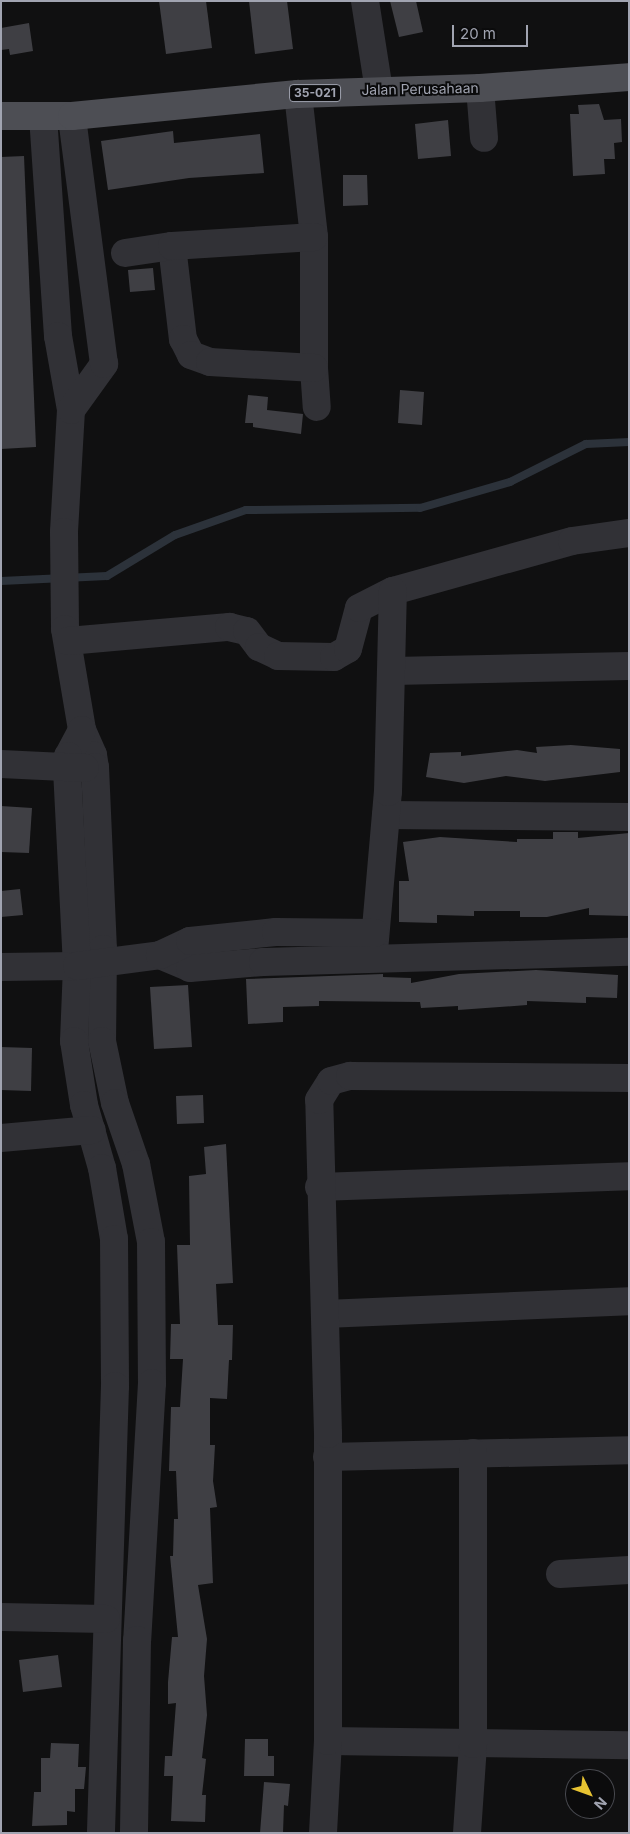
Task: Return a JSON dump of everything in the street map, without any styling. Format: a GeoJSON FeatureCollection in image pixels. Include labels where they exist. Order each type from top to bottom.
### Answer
{"type":"FeatureCollection","features":[{"type":"Feature","properties":{"kind":"main road","name":"Jalan Perusahaan"},"geometry":{"type":"LineString","coordinates":[[1,116],[72,116],[298,94],[480,88],[629,77]]}},
{"type":"Feature","properties":{"kind":"street"},"geometry":{"type":"LineString","coordinates":[[365,1],[379,90]]}},
{"type":"Feature","properties":{"kind":"street"},"geometry":{"type":"LineString","coordinates":[[480,88],[484,138]]}},
{"type":"Feature","properties":{"kind":"street"},"geometry":{"type":"LineString","coordinates":[[298,94],[314,237],[314,368],[317,407]]}},
{"type":"Feature","properties":{"kind":"street"},"geometry":{"type":"LineString","coordinates":[[43,116],[58,336],[71,410],[64,532],[66,635],[82,730],[94,755],[95,767],[90,965],[74,1041],[84,1105],[92,1130],[114,1239],[115,1386],[106,1619],[101,1823],[135,1824],[137,1640],[152,1383],[151,1242],[136,1164],[116,1103],[102,1041],[90,965],[67,769],[68,756],[82,730]]}},
{"type":"Feature","properties":{"kind":"street"},"geometry":{"type":"LineString","coordinates":[[71,410],[104,364],[72,116]]}},
{"type":"Feature","properties":{"kind":"street"},"geometry":{"type":"LineString","coordinates":[[52,234],[87,231]]}},
{"type":"Feature","properties":{"kind":"street"},"geometry":{"type":"LineString","coordinates":[[125,253],[172,246],[314,237]]}},
{"type":"Feature","properties":{"kind":"street"},"geometry":{"type":"LineString","coordinates":[[172,246],[183,339],[192,355],[210,362],[314,368]]}},
{"type":"Feature","properties":{"kind":"street"},"geometry":{"type":"LineString","coordinates":[[66,635],[230,627],[247,631],[259,647],[278,656],[334,657],[348,649],[359,608],[393,591],[572,541],[629,533]]}},
{"type":"Feature","properties":{"kind":"street"},"geometry":{"type":"LineString","coordinates":[[375,946],[386,815],[393,671],[393,591]]}},
{"type":"Feature","properties":{"kind":"street"},"geometry":{"type":"LineString","coordinates":[[393,671],[629,666]]}},
{"type":"Feature","properties":{"kind":"street"},"geometry":{"type":"LineString","coordinates":[[1,764],[67,769],[95,767]]}},
{"type":"Feature","properties":{"kind":"street"},"geometry":{"type":"LineString","coordinates":[[386,815],[629,817]]}},
{"type":"Feature","properties":{"kind":"street"},"geometry":{"type":"LineString","coordinates":[[1,967],[90,965],[160,955],[190,941],[276,932],[375,946],[629,952]]}},
{"type":"Feature","properties":{"kind":"street"},"geometry":{"type":"LineString","coordinates":[[249,964],[252,935]]}},
{"type":"Feature","properties":{"kind":"street"},"geometry":{"type":"LineString","coordinates":[[160,955],[190,968],[249,964],[375,946]]}},
{"type":"Feature","properties":{"kind":"street"},"geometry":{"type":"LineString","coordinates":[[323,1833],[328,1741],[327,1457],[325,1314],[319,1187],[320,1100],[325,1088],[337,1078],[629,1078]]}},
{"type":"Feature","properties":{"kind":"street"},"geometry":{"type":"LineString","coordinates":[[1,1138],[92,1130]]}},
{"type":"Feature","properties":{"kind":"street"},"geometry":{"type":"LineString","coordinates":[[319,1187],[629,1176]]}},
{"type":"Feature","properties":{"kind":"street"},"geometry":{"type":"LineString","coordinates":[[325,1314],[629,1301]]}},
{"type":"Feature","properties":{"kind":"street"},"geometry":{"type":"LineString","coordinates":[[115,1386],[152,1383]]}},
{"type":"Feature","properties":{"kind":"street"},"geometry":{"type":"LineString","coordinates":[[327,1457],[629,1450]]}},
{"type":"Feature","properties":{"kind":"street"},"geometry":{"type":"LineString","coordinates":[[466,1833],[473,1744],[473,1453]]}},
{"type":"Feature","properties":{"kind":"street"},"geometry":{"type":"LineString","coordinates":[[560,1574],[629,1570]]}},
{"type":"Feature","properties":{"kind":"street"},"geometry":{"type":"LineString","coordinates":[[1,1617],[106,1619]]}},
{"type":"Feature","properties":{"kind":"street"},"geometry":{"type":"LineString","coordinates":[[328,1741],[629,1745]]}},
{"type":"Feature","properties":{"kind":"building"},"geometry":{"type":"Polygon","coordinates":[[[159,1],[206,1],[212,48],[166,54],[159,1]]]}},
{"type":"Feature","properties":{"kind":"building"},"geometry":{"type":"Polygon","coordinates":[[[249,1],[287,1],[293,49],[255,54],[249,1]]]}},
{"type":"Feature","properties":{"kind":"building"},"geometry":{"type":"Polygon","coordinates":[[[390,1],[416,1],[423,32],[399,37],[390,1]]]}},
{"type":"Feature","properties":{"kind":"building"},"geometry":{"type":"Polygon","coordinates":[[[29,23],[33,51],[10,55],[9,49],[1,50],[1,28],[29,23]]]}},
{"type":"Feature","properties":{"kind":"building"},"geometry":{"type":"Polygon","coordinates":[[[599,104],[604,120],[621,119],[622,142],[614,143],[615,159],[604,159],[605,174],[573,176],[570,114],[579,114],[578,105],[599,104]]]}},
{"type":"Feature","properties":{"kind":"building"},"geometry":{"type":"Polygon","coordinates":[[[448,120],[451,156],[418,159],[415,124],[448,120]]]}},
{"type":"Feature","properties":{"kind":"building"},"geometry":{"type":"Polygon","coordinates":[[[173,131],[174,143],[260,134],[264,173],[189,178],[108,190],[101,141],[173,131]]]}},
{"type":"Feature","properties":{"kind":"building"},"geometry":{"type":"Polygon","coordinates":[[[24,156],[36,447],[1,449],[1,157],[24,156]]]}},
{"type":"Feature","properties":{"kind":"building"},"geometry":{"type":"Polygon","coordinates":[[[343,175],[367,175],[368,205],[343,206],[343,175]]]}},
{"type":"Feature","properties":{"kind":"building"},"geometry":{"type":"Polygon","coordinates":[[[153,268],[155,290],[130,292],[128,270],[153,268]]]}},
{"type":"Feature","properties":{"kind":"building"},"geometry":{"type":"Polygon","coordinates":[[[400,390],[424,392],[422,425],[398,423],[400,390]]]}},
{"type":"Feature","properties":{"kind":"building"},"geometry":{"type":"Polygon","coordinates":[[[248,395],[268,397],[267,410],[303,414],[301,434],[253,427],[253,423],[245,423],[248,395]]]}},
{"type":"Feature","properties":{"kind":"building"},"geometry":{"type":"Polygon","coordinates":[[[571,745],[620,749],[620,772],[545,781],[506,776],[464,783],[426,777],[430,753],[461,752],[461,756],[517,750],[537,753],[536,747],[571,745]]]}},
{"type":"Feature","properties":{"kind":"building"},"geometry":{"type":"Polygon","coordinates":[[[1,806],[32,808],[29,853],[1,852],[1,806]]]}},
{"type":"Feature","properties":{"kind":"building"},"geometry":{"type":"Polygon","coordinates":[[[553,832],[578,832],[578,838],[629,833],[629,916],[589,915],[589,908],[547,917],[520,917],[520,911],[474,911],[474,916],[437,915],[437,923],[399,922],[399,881],[409,881],[403,842],[440,837],[517,842],[517,839],[553,839],[553,832]]]}},
{"type":"Feature","properties":{"kind":"building"},"geometry":{"type":"Polygon","coordinates":[[[20,889],[23,915],[1,917],[1,891],[20,889]]]}},
{"type":"Feature","properties":{"kind":"building"},"geometry":{"type":"Polygon","coordinates":[[[536,970],[618,975],[617,998],[586,997],[586,1003],[527,1001],[527,1005],[458,1010],[458,1006],[421,1008],[420,1002],[319,1001],[319,1006],[283,1007],[283,1022],[248,1024],[246,979],[383,974],[383,977],[411,978],[411,983],[459,974],[536,970]]]}},
{"type":"Feature","properties":{"kind":"building"},"geometry":{"type":"Polygon","coordinates":[[[188,985],[192,1047],[154,1049],[150,987],[188,985]]]}},
{"type":"Feature","properties":{"kind":"building"},"geometry":{"type":"Polygon","coordinates":[[[1,1047],[32,1048],[31,1091],[1,1090],[1,1047]]]}},
{"type":"Feature","properties":{"kind":"building"},"geometry":{"type":"Polygon","coordinates":[[[203,1095],[204,1123],[177,1124],[176,1096],[203,1095]]]}},
{"type":"Feature","properties":{"kind":"building"},"geometry":{"type":"Polygon","coordinates":[[[226,1144],[233,1283],[216,1284],[218,1325],[233,1325],[232,1360],[229,1360],[227,1399],[210,1398],[210,1445],[215,1445],[213,1481],[217,1507],[210,1508],[213,1583],[198,1585],[207,1639],[204,1676],[207,1715],[202,1758],[206,1759],[202,1795],[206,1795],[205,1822],[171,1821],[173,1776],[164,1776],[165,1756],[172,1756],[176,1703],[168,1704],[172,1637],[178,1637],[170,1556],[173,1556],[174,1519],[178,1519],[176,1471],[169,1471],[171,1407],[180,1407],[183,1359],[170,1359],[171,1324],[180,1324],[177,1245],[190,1245],[189,1176],[206,1174],[204,1147],[226,1144]]]}},
{"type":"Feature","properties":{"kind":"building"},"geometry":{"type":"Polygon","coordinates":[[[58,1655],[62,1687],[23,1692],[19,1660],[58,1655]]]}},
{"type":"Feature","properties":{"kind":"building"},"geometry":{"type":"Polygon","coordinates":[[[245,1739],[268,1739],[268,1756],[274,1756],[274,1776],[244,1776],[245,1739]]]}},
{"type":"Feature","properties":{"kind":"building"},"geometry":{"type":"Polygon","coordinates":[[[51,1743],[79,1744],[78,1767],[86,1767],[84,1789],[75,1789],[75,1812],[67,1811],[67,1825],[32,1826],[34,1792],[41,1792],[41,1758],[50,1758],[51,1743]]]}},
{"type":"Feature","properties":{"kind":"building"},"geometry":{"type":"Polygon","coordinates":[[[264,1782],[290,1784],[288,1806],[284,1805],[283,1833],[260,1833],[264,1782]]]}},
{"type":"Feature","properties":{"kind":"waterway"},"geometry":{"type":"LineString","coordinates":[[1,581],[107,576],[175,535],[246,510],[420,508],[510,482],[586,444],[629,442]]}}]}
